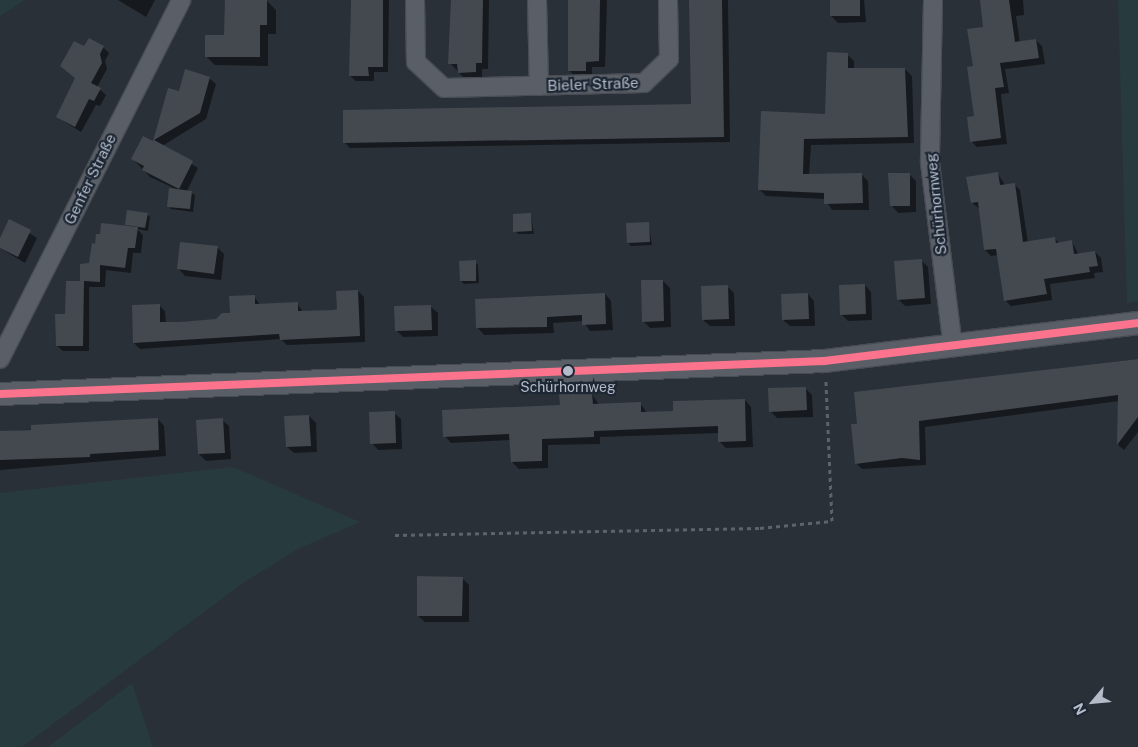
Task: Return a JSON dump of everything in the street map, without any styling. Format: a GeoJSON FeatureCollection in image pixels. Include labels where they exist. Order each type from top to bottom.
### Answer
{"type":"FeatureCollection","features":[{"type":"Feature","properties":{"kind":"street","name":"Genfer Straße"},"geometry":{"type":"LineString","coordinates":[[0,359],[181,0]]}},
{"type":"Feature","properties":{"kind":"street","name":"Bieler Straße"},"geometry":{"type":"LineString","coordinates":[[415,0],[416,62],[444,88],[644,83],[669,59],[668,0]]}},
{"type":"Feature","properties":{"kind":"street","name":"Bieler Straße"},"geometry":{"type":"LineString","coordinates":[[537,0],[539,86]]}},
{"type":"Feature","properties":{"kind":"street","name":"Schürhornweg"},"geometry":{"type":"LineString","coordinates":[[933,0],[930,163],[953,347]]}},
{"type":"Feature","properties":{"kind":"street"},"geometry":{"type":"LineString","coordinates":[[0,394],[824,361],[953,347],[1138,323]]}},
{"type":"Feature","properties":{"kind":"path"},"geometry":{"type":"LineString","coordinates":[[395,535],[760,528],[832,521],[824,361]]}},
{"type":"Feature","properties":{"kind":"green space"},"geometry":{"type":"Polygon","coordinates":[[[0,0],[25,0],[0,16],[0,0]]]}},
{"type":"Feature","properties":{"kind":"green space"},"geometry":{"type":"Polygon","coordinates":[[[1118,0],[1138,0],[1138,301],[1127,303],[1118,0]]]}},
{"type":"Feature","properties":{"kind":"green space"},"geometry":{"type":"Polygon","coordinates":[[[233,467],[360,522],[298,549],[243,583],[22,747],[0,747],[0,493],[233,467]]]}},
{"type":"Feature","properties":{"kind":"green space"},"geometry":{"type":"Polygon","coordinates":[[[132,683],[153,747],[48,747],[132,683]]]}},
{"type":"Feature","properties":{"kind":"building"},"geometry":{"type":"Polygon","coordinates":[[[225,0],[267,0],[267,25],[260,25],[260,57],[205,57],[205,35],[224,35],[225,0]]]}},
{"type":"Feature","properties":{"kind":"building"},"geometry":{"type":"Polygon","coordinates":[[[351,0],[383,0],[383,67],[368,67],[369,76],[349,76],[351,0]]]}},
{"type":"Feature","properties":{"kind":"building"},"geometry":{"type":"Polygon","coordinates":[[[451,0],[483,0],[482,63],[476,63],[476,72],[458,73],[457,64],[448,64],[451,0]]]}},
{"type":"Feature","properties":{"kind":"building"},"geometry":{"type":"Polygon","coordinates":[[[568,0],[600,0],[599,61],[586,62],[586,71],[568,71],[568,0]]]}},
{"type":"Feature","properties":{"kind":"building"},"geometry":{"type":"Polygon","coordinates":[[[689,0],[722,0],[724,137],[343,143],[343,110],[691,104],[689,0]]]}},
{"type":"Feature","properties":{"kind":"building"},"geometry":{"type":"Polygon","coordinates":[[[830,0],[860,0],[860,16],[830,16],[830,0]]]}},
{"type":"Feature","properties":{"kind":"building"},"geometry":{"type":"Polygon","coordinates":[[[980,0],[1009,0],[1015,42],[1036,39],[1039,58],[1000,63],[1004,87],[995,88],[1001,138],[970,142],[967,117],[974,116],[967,67],[973,66],[967,29],[983,27],[980,0]]]}},
{"type":"Feature","properties":{"kind":"building"},"geometry":{"type":"Polygon","coordinates":[[[89,38],[104,46],[100,54],[102,63],[91,83],[101,88],[94,101],[89,99],[75,127],[56,117],[75,78],[60,66],[74,41],[84,46],[89,38]]]}},
{"type":"Feature","properties":{"kind":"building"},"geometry":{"type":"Polygon","coordinates":[[[827,52],[848,53],[848,68],[905,68],[908,137],[804,139],[803,174],[862,173],[863,203],[824,204],[824,193],[758,190],[761,111],[825,114],[827,52]]]}},
{"type":"Feature","properties":{"kind":"building"},"geometry":{"type":"Polygon","coordinates":[[[185,69],[210,77],[200,113],[154,140],[193,161],[179,189],[142,170],[144,166],[131,159],[143,136],[153,141],[168,88],[179,91],[185,69]]]}},
{"type":"Feature","properties":{"kind":"building"},"geometry":{"type":"Polygon","coordinates":[[[998,172],[1000,185],[1015,183],[1023,242],[1055,237],[1056,243],[1072,240],[1074,254],[1095,251],[1098,266],[1089,267],[1090,272],[1044,279],[1047,294],[1004,301],[996,249],[984,250],[978,202],[971,203],[966,177],[998,172]]]}},
{"type":"Feature","properties":{"kind":"building"},"geometry":{"type":"Polygon","coordinates":[[[888,173],[910,173],[910,206],[890,206],[888,173]]]}},
{"type":"Feature","properties":{"kind":"building"},"geometry":{"type":"Polygon","coordinates":[[[169,188],[192,191],[190,209],[167,207],[169,188]]]}},
{"type":"Feature","properties":{"kind":"building"},"geometry":{"type":"Polygon","coordinates":[[[127,210],[148,213],[145,228],[125,225],[127,210]]]}},
{"type":"Feature","properties":{"kind":"building"},"geometry":{"type":"Polygon","coordinates":[[[531,213],[532,231],[513,232],[513,214],[531,213]]]}},
{"type":"Feature","properties":{"kind":"building"},"geometry":{"type":"Polygon","coordinates":[[[9,219],[31,230],[18,257],[0,248],[0,238],[9,219]]]}},
{"type":"Feature","properties":{"kind":"building"},"geometry":{"type":"Polygon","coordinates":[[[649,222],[650,242],[627,243],[626,223],[649,222]]]}},
{"type":"Feature","properties":{"kind":"building"},"geometry":{"type":"Polygon","coordinates":[[[101,223],[138,227],[135,248],[128,248],[125,268],[100,265],[100,282],[84,281],[83,346],[56,346],[55,314],[65,314],[66,281],[80,281],[80,264],[89,263],[92,243],[95,244],[96,234],[100,234],[101,223]]]}},
{"type":"Feature","properties":{"kind":"building"},"geometry":{"type":"Polygon","coordinates":[[[180,242],[218,246],[214,274],[177,269],[180,242]]]}},
{"type":"Feature","properties":{"kind":"building"},"geometry":{"type":"Polygon","coordinates":[[[922,259],[925,298],[897,300],[894,261],[922,259]]]}},
{"type":"Feature","properties":{"kind":"building"},"geometry":{"type":"Polygon","coordinates":[[[476,260],[476,281],[460,281],[459,261],[476,260]]]}},
{"type":"Feature","properties":{"kind":"building"},"geometry":{"type":"Polygon","coordinates":[[[641,280],[663,280],[664,321],[642,322],[641,280]]]}},
{"type":"Feature","properties":{"kind":"building"},"geometry":{"type":"Polygon","coordinates":[[[865,284],[866,314],[840,315],[839,285],[865,284]]]}},
{"type":"Feature","properties":{"kind":"building"},"geometry":{"type":"Polygon","coordinates":[[[728,285],[729,319],[702,320],[701,286],[728,285]]]}},
{"type":"Feature","properties":{"kind":"building"},"geometry":{"type":"Polygon","coordinates":[[[358,290],[360,336],[280,340],[279,334],[133,343],[132,305],[160,304],[160,322],[180,322],[216,319],[222,313],[230,313],[229,296],[255,295],[255,304],[298,302],[298,311],[334,310],[337,309],[336,291],[358,290]]]}},
{"type":"Feature","properties":{"kind":"building"},"geometry":{"type":"Polygon","coordinates":[[[605,293],[606,324],[582,325],[582,315],[547,317],[547,327],[476,328],[475,299],[605,293]]]}},
{"type":"Feature","properties":{"kind":"building"},"geometry":{"type":"Polygon","coordinates":[[[808,293],[809,319],[782,320],[781,294],[808,293]]]}},
{"type":"Feature","properties":{"kind":"building"},"geometry":{"type":"Polygon","coordinates":[[[431,305],[432,330],[395,331],[394,306],[431,305]]]}},
{"type":"Feature","properties":{"kind":"building"},"geometry":{"type":"Polygon","coordinates":[[[1138,359],[1138,417],[1117,445],[1118,395],[919,421],[920,460],[902,458],[855,464],[851,424],[857,424],[854,392],[1138,359]]]}},
{"type":"Feature","properties":{"kind":"building"},"geometry":{"type":"Polygon","coordinates":[[[806,387],[807,410],[769,412],[768,388],[806,387]]]}},
{"type":"Feature","properties":{"kind":"building"},"geometry":{"type":"Polygon","coordinates":[[[592,393],[593,404],[641,402],[641,412],[673,411],[673,401],[745,399],[746,441],[718,442],[718,426],[594,431],[594,437],[542,439],[542,461],[511,462],[509,434],[443,437],[442,410],[560,405],[559,394],[592,393]]]}},
{"type":"Feature","properties":{"kind":"building"},"geometry":{"type":"Polygon","coordinates":[[[395,411],[396,443],[370,444],[369,412],[395,411]]]}},
{"type":"Feature","properties":{"kind":"building"},"geometry":{"type":"Polygon","coordinates":[[[309,415],[311,446],[286,447],[284,416],[309,415]]]}},
{"type":"Feature","properties":{"kind":"building"},"geometry":{"type":"Polygon","coordinates":[[[158,418],[159,450],[90,454],[90,457],[0,460],[0,431],[31,430],[31,425],[158,418]]]}},
{"type":"Feature","properties":{"kind":"building"},"geometry":{"type":"Polygon","coordinates":[[[223,418],[225,453],[198,454],[196,420],[223,418]]]}},
{"type":"Feature","properties":{"kind":"building"},"geometry":{"type":"Polygon","coordinates":[[[417,576],[463,577],[462,616],[417,616],[417,576]]]}},
{"type":"Feature","properties":{"kind":"transit line"},"geometry":{"type":"LineString","coordinates":[[0,394],[824,361],[1138,323]]}},
{"type":"Feature","properties":{"kind":"place","name":"Schürhornweg"},"geometry":{"type":"Point","coordinates":[568,371]}}]}
